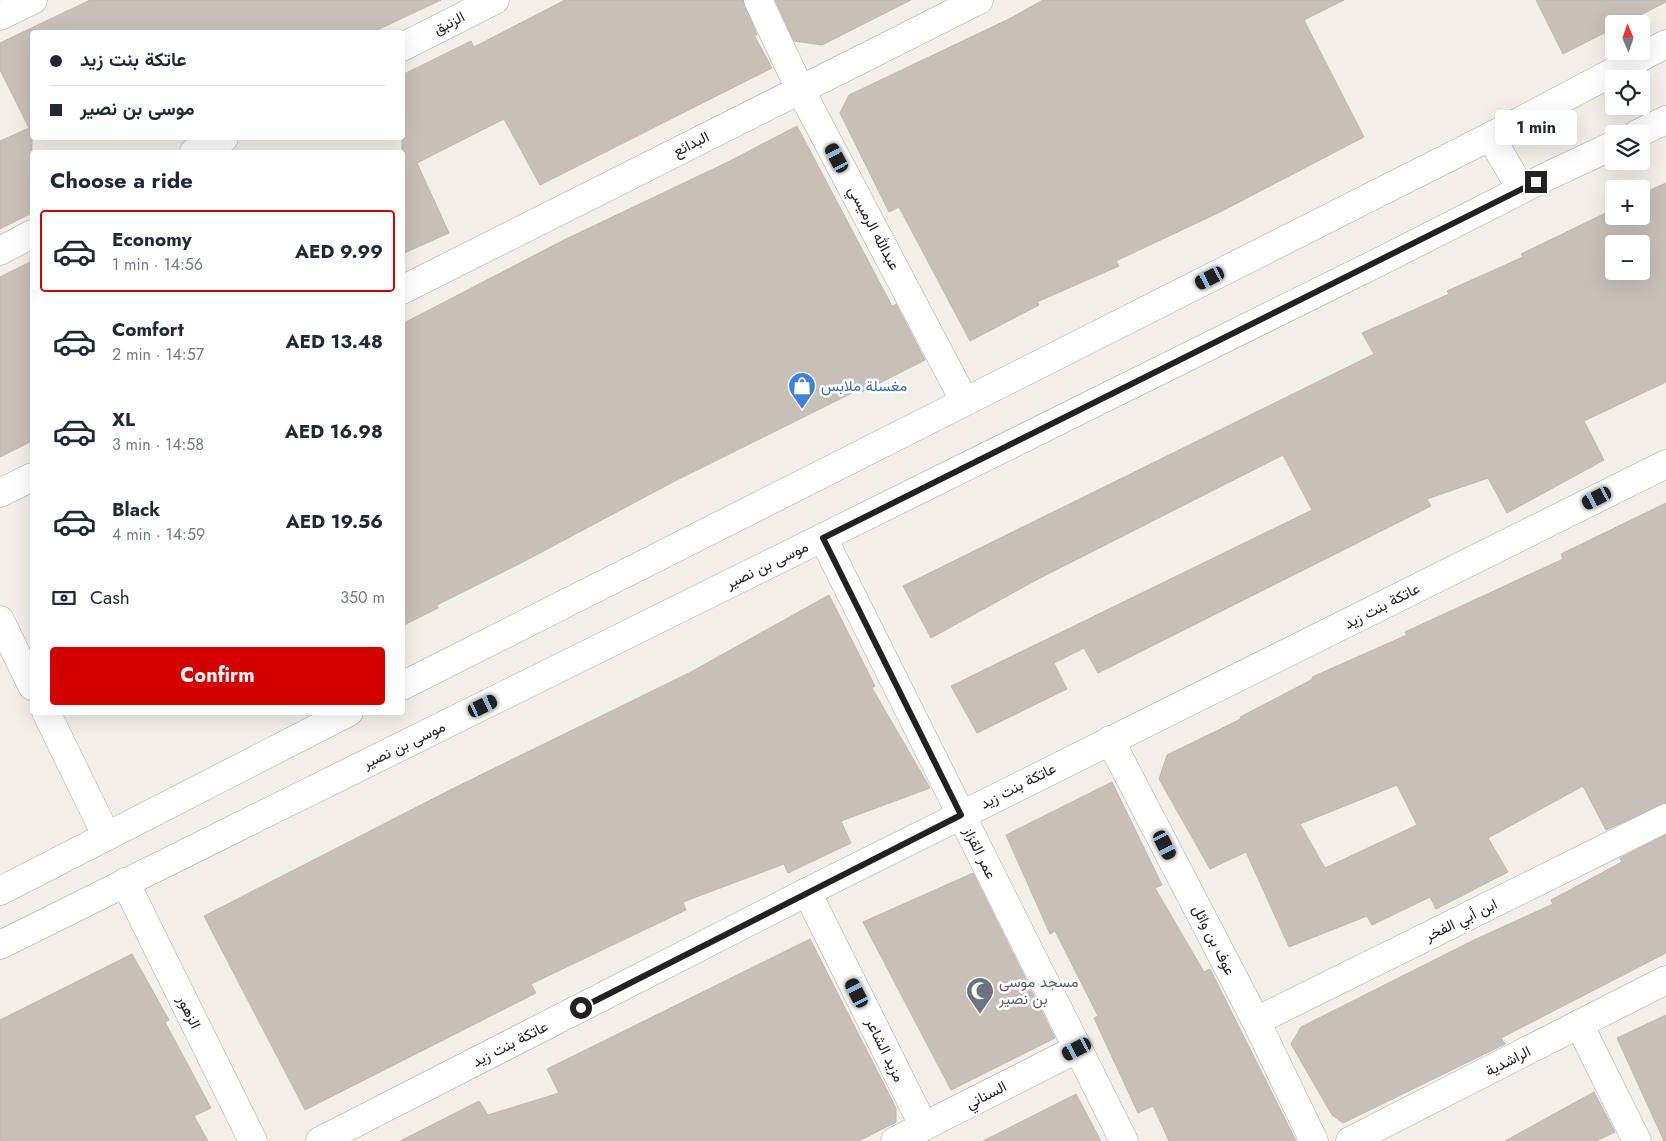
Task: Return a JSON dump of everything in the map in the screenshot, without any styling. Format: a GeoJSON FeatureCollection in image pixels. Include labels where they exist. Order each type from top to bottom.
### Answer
{"type":"FeatureCollection","features":[{"type":"Feature","properties":{"kind":"street"},"geometry":{"type":"LineString","coordinates":[[0,16],[33,0]]}},
{"type":"Feature","properties":{"kind":"street","name":"الزنبق"},"geometry":{"type":"LineString","coordinates":[[405,45],[495,0]]}},
{"type":"Feature","properties":{"kind":"street","name":"عبدالله الرميسي"},"geometry":{"type":"LineString","coordinates":[[758,0],[800,89],[965,402]]}},
{"type":"Feature","properties":{"kind":"street","name":"البدائع"},"geometry":{"type":"LineString","coordinates":[[405,288],[979,0]]}},
{"type":"Feature","properties":{"kind":"street"},"geometry":{"type":"LineString","coordinates":[[405,684],[1490,136],[1666,44]]}},
{"type":"Feature","properties":{"kind":"street"},"geometry":{"type":"LineString","coordinates":[[1650,128],[1666,120]]}},
{"type":"Feature","properties":{"kind":"street"},"geometry":{"type":"LineString","coordinates":[[1490,136],[1521,189]]}},
{"type":"Feature","properties":{"kind":"street"},"geometry":{"type":"LineString","coordinates":[[198,150],[220,140]]}},
{"type":"Feature","properties":{"kind":"street","name":"موسى بن نصير"},"geometry":{"type":"LineString","coordinates":[[0,945],[823,538],[1521,189],[1605,149]]}},
{"type":"Feature","properties":{"kind":"street"},"geometry":{"type":"LineString","coordinates":[[0,251],[30,235]]}},
{"type":"Feature","properties":{"kind":"street","name":"عاتكة بنت زيد"},"geometry":{"type":"LineString","coordinates":[[320,1141],[807,892],[1666,464]]}},
{"type":"Feature","properties":{"kind":"street"},"geometry":{"type":"LineString","coordinates":[[0,493],[30,478]]}},
{"type":"Feature","properties":{"kind":"street","name":"عمر القزاز"},"geometry":{"type":"LineString","coordinates":[[823,538],[1124,1141]]}},
{"type":"Feature","properties":{"kind":"street"},"geometry":{"type":"LineString","coordinates":[[0,620],[30,682]]}},
{"type":"Feature","properties":{"kind":"street"},"geometry":{"type":"LineString","coordinates":[[47,715],[106,835]]}},
{"type":"Feature","properties":{"kind":"street"},"geometry":{"type":"LineString","coordinates":[[0,891],[343,715]]}},
{"type":"Feature","properties":{"kind":"street","name":"عوف بن وائل"},"geometry":{"type":"LineString","coordinates":[[1110,740],[1256,1021],[1314,1141]]}},
{"type":"Feature","properties":{"kind":"street","name":"ابن أبي الفخر"},"geometry":{"type":"LineString","coordinates":[[1256,1021],[1666,818]]}},
{"type":"Feature","properties":{"kind":"street","name":"الزهور"},"geometry":{"type":"LineString","coordinates":[[125,882],[253,1141]]}},
{"type":"Feature","properties":{"kind":"street","name":"مزيد الشاعر"},"geometry":{"type":"LineString","coordinates":[[807,892],[924,1126]]}},
{"type":"Feature","properties":{"kind":"street","name":"الراشدية"},"geometry":{"type":"LineString","coordinates":[[1350,1141],[1666,980]]}},
{"type":"Feature","properties":{"kind":"street"},"geometry":{"type":"LineString","coordinates":[[1579,1024],[1637,1141]]}},
{"type":"Feature","properties":{"kind":"street","name":"السناني"},"geometry":{"type":"LineString","coordinates":[[895,1141],[1077,1049]]}},
{"type":"Feature","properties":{"kind":"building"},"geometry":{"type":"Polygon","coordinates":[[[90,0],[441,0],[377,30],[30,30],[30,140],[32,140],[32,150],[30,150],[30,214],[0,229],[0,141],[29,128],[0,70],[0,43],[90,0]]]}},
{"type":"Feature","properties":{"kind":"building"},"geometry":{"type":"Polygon","coordinates":[[[565,0],[743,0],[757,35],[754,35],[772,68],[540,185],[504,119],[417,163],[449,233],[405,253],[405,150],[402,150],[402,140],[405,140],[405,74],[471,41],[474,47],[565,0]]]}},
{"type":"Feature","properties":{"kind":"building"},"geometry":{"type":"Polygon","coordinates":[[[775,0],[911,0],[822,45],[794,41],[775,0]]]}},
{"type":"Feature","properties":{"kind":"building"},"geometry":{"type":"Polygon","coordinates":[[[1043,0],[1344,0],[1304,20],[1364,137],[1220,212],[1116,261],[1119,266],[1037,302],[1039,305],[970,341],[899,207],[889,212],[840,113],[849,95],[1009,19],[1043,0]]]}},
{"type":"Feature","properties":{"kind":"building"},"geometry":{"type":"Polygon","coordinates":[[[1536,0],[1666,0],[1666,2],[1641,15],[1605,15],[1605,33],[1563,54],[1536,0]]]}},
{"type":"Feature","properties":{"kind":"building"},"geometry":{"type":"Polygon","coordinates":[[[797,126],[892,306],[896,304],[925,360],[862,392],[860,389],[673,482],[523,562],[437,605],[438,608],[405,624],[405,322],[564,240],[730,161],[797,126]]]}},
{"type":"Feature","properties":{"kind":"building"},"geometry":{"type":"Polygon","coordinates":[[[1666,183],[1666,382],[1584,421],[1604,460],[1507,513],[1488,478],[1427,499],[1431,506],[1098,673],[1084,648],[1054,663],[1067,689],[977,733],[951,686],[1312,510],[1283,455],[1040,578],[931,638],[903,586],[1374,354],[1362,333],[1449,294],[1447,291],[1523,257],[1521,254],[1605,213],[1605,225],[1650,225],[1650,190],[1666,183]]]}},
{"type":"Feature","properties":{"kind":"building"},"geometry":{"type":"Polygon","coordinates":[[[30,262],[30,442],[0,457],[0,277],[30,262]]]}},
{"type":"Feature","properties":{"kind":"building"},"geometry":{"type":"Polygon","coordinates":[[[1666,503],[1666,803],[1606,830],[1583,786],[1488,838],[1508,872],[1436,909],[1430,897],[1372,925],[1367,916],[1289,947],[1246,852],[1210,869],[1159,779],[1167,755],[1241,719],[1240,717],[1313,679],[1312,677],[1407,635],[1405,632],[1563,559],[1561,554],[1666,503]],[[1397,785],[1300,824],[1325,868],[1417,825],[1397,785]]]}},
{"type":"Feature","properties":{"kind":"building"},"geometry":{"type":"Polygon","coordinates":[[[829,595],[875,686],[872,688],[930,788],[841,821],[851,843],[788,873],[784,864],[683,902],[686,910],[531,984],[536,993],[305,1110],[204,916],[454,788],[689,673],[829,595]]]}},
{"type":"Feature","properties":{"kind":"building"},"geometry":{"type":"Polygon","coordinates":[[[1112,782],[1162,885],[1155,888],[1204,972],[1210,969],[1296,1141],[1169,1141],[1153,1106],[1138,1113],[1094,1018],[1098,1016],[1055,931],[1050,934],[1006,835],[1112,782]]]}},
{"type":"Feature","properties":{"kind":"building"},"geometry":{"type":"Polygon","coordinates":[[[1666,835],[1666,953],[1501,1038],[1505,1044],[1343,1123],[1332,1115],[1291,1044],[1301,1027],[1474,940],[1553,904],[1551,900],[1622,862],[1620,858],[1666,835]]]}},
{"type":"Feature","properties":{"kind":"building"},"geometry":{"type":"Polygon","coordinates":[[[973,873],[1055,1038],[951,1090],[863,922],[973,873]]]}},
{"type":"Feature","properties":{"kind":"building"},"geometry":{"type":"Polygon","coordinates":[[[810,939],[896,1108],[896,1122],[859,1141],[400,1141],[479,1101],[488,1115],[559,1093],[547,1069],[810,939]]]}},
{"type":"Feature","properties":{"kind":"building"},"geometry":{"type":"Polygon","coordinates":[[[132,954],[169,1020],[165,1022],[211,1108],[194,1116],[208,1141],[0,1141],[0,1020],[132,954]]]}},
{"type":"Feature","properties":{"kind":"building"},"geometry":{"type":"Polygon","coordinates":[[[1666,1015],[1666,1141],[1664,1141],[1617,1038],[1666,1015]]]}},
{"type":"Feature","properties":{"kind":"building"},"geometry":{"type":"Polygon","coordinates":[[[1594,1092],[1615,1132],[1596,1141],[1505,1141],[1594,1092]]]}},
{"type":"Feature","properties":{"kind":"building"},"geometry":{"type":"Polygon","coordinates":[[[1076,1094],[1101,1141],[983,1141],[1076,1094]]]}},
{"type":"Feature","properties":{"kind":"place","name":"مغسلة ملابس"},"geometry":{"type":"Point","coordinates":[802,410]}},
{"type":"Feature","properties":{"kind":"place","name":"مسجد موسى بن نصير"},"geometry":{"type":"Point","coordinates":[980,1015]}},
{"type":"Feature","properties":{"kind":"route"},"geometry":{"type":"LineString","coordinates":[[581,1008],[961,815],[823,538],[1536,182]]}}]}
